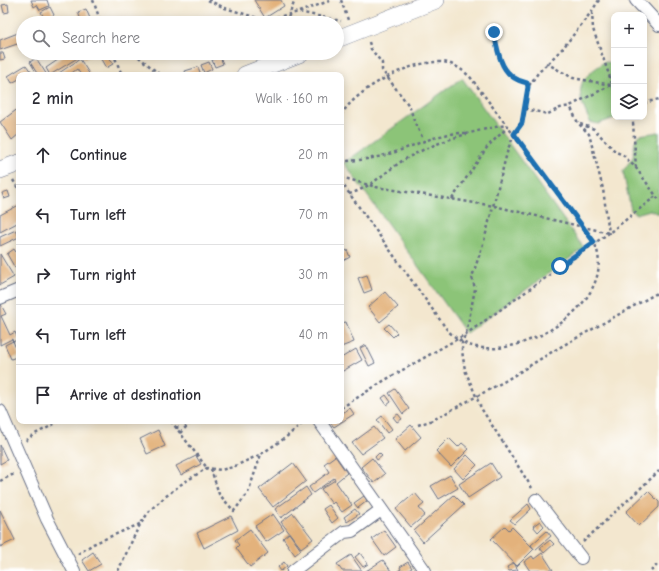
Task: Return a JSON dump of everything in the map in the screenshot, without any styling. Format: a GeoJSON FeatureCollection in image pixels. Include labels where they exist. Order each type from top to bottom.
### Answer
{"type":"FeatureCollection","features":[{"type":"Feature","properties":{"kind":"street"},"geometry":{"type":"LineString","coordinates":[[344,36],[436,0]]}},
{"type":"Feature","properties":{"kind":"street"},"geometry":{"type":"LineString","coordinates":[[636,0],[659,25]]}},
{"type":"Feature","properties":{"kind":"street"},"geometry":{"type":"LineString","coordinates":[[252,72],[283,60]]}},
{"type":"Feature","properties":{"kind":"street"},"geometry":{"type":"LineString","coordinates":[[0,170],[16,164]]}},
{"type":"Feature","properties":{"kind":"street"},"geometry":{"type":"LineString","coordinates":[[0,298],[16,291]]}},
{"type":"Feature","properties":{"kind":"street"},"geometry":{"type":"LineString","coordinates":[[0,411],[47,519],[74,571]]}},
{"type":"Feature","properties":{"kind":"street"},"geometry":{"type":"LineString","coordinates":[[321,424],[424,571]]}},
{"type":"Feature","properties":{"kind":"street"},"geometry":{"type":"LineString","coordinates":[[536,500],[578,554]]}},
{"type":"Feature","properties":{"kind":"street"},"geometry":{"type":"LineString","coordinates":[[293,571],[344,532],[352,531],[381,510]]}},
{"type":"Feature","properties":{"kind":"path"},"geometry":{"type":"LineString","coordinates":[[93,0],[99,16]]}},
{"type":"Feature","properties":{"kind":"path"},"geometry":{"type":"LineString","coordinates":[[208,0],[225,8],[251,16]]}},
{"type":"Feature","properties":{"kind":"path"},"geometry":{"type":"LineString","coordinates":[[289,15],[295,0]]}},
{"type":"Feature","properties":{"kind":"path"},"geometry":{"type":"LineString","coordinates":[[284,16],[332,0]]}},
{"type":"Feature","properties":{"kind":"path"},"geometry":{"type":"LineString","coordinates":[[341,0],[348,23],[344,22]]}},
{"type":"Feature","properties":{"kind":"path"},"geometry":{"type":"LineString","coordinates":[[536,500],[536,494],[490,424],[476,396],[465,370],[462,342],[466,334],[475,289],[472,277],[494,206],[508,149],[514,134],[522,123],[528,87],[546,63],[563,48],[592,12],[599,0]]}},
{"type":"Feature","properties":{"kind":"path"},"geometry":{"type":"LineString","coordinates":[[299,12],[317,16]]}},
{"type":"Feature","properties":{"kind":"path"},"geometry":{"type":"LineString","coordinates":[[592,12],[593,29],[612,84]]}},
{"type":"Feature","properties":{"kind":"path"},"geometry":{"type":"LineString","coordinates":[[362,29],[371,49],[382,63],[382,70],[410,107],[414,122],[424,141]]}},
{"type":"Feature","properties":{"kind":"path"},"geometry":{"type":"LineString","coordinates":[[494,32],[502,66],[519,81],[527,83],[528,87]]}},
{"type":"Feature","properties":{"kind":"path"},"geometry":{"type":"LineString","coordinates":[[116,60],[121,72]]}},
{"type":"Feature","properties":{"kind":"path"},"geometry":{"type":"LineString","coordinates":[[142,60],[157,72]]}},
{"type":"Feature","properties":{"kind":"path"},"geometry":{"type":"LineString","coordinates":[[344,111],[352,100],[369,87],[387,78],[421,65],[434,62],[448,63],[461,69],[471,78],[594,242],[598,249],[600,266],[595,284],[579,306],[555,328],[526,343],[509,347],[488,348],[476,347],[462,342],[456,339],[448,331],[344,186]]}},
{"type":"Feature","properties":{"kind":"path"},"geometry":{"type":"LineString","coordinates":[[546,63],[573,78],[611,87]]}},
{"type":"Feature","properties":{"kind":"path"},"geometry":{"type":"LineString","coordinates":[[525,109],[548,114],[611,88]]}},
{"type":"Feature","properties":{"kind":"path"},"geometry":{"type":"LineString","coordinates":[[647,102],[659,99]]}},
{"type":"Feature","properties":{"kind":"path"},"geometry":{"type":"LineString","coordinates":[[570,106],[578,123],[589,134],[603,189],[609,233]]}},
{"type":"Feature","properties":{"kind":"path"},"geometry":{"type":"LineString","coordinates":[[632,120],[636,168]]}},
{"type":"Feature","properties":{"kind":"path"},"geometry":{"type":"LineString","coordinates":[[578,123],[594,129],[616,152],[623,155],[636,168],[659,200]]}},
{"type":"Feature","properties":{"kind":"path"},"geometry":{"type":"LineString","coordinates":[[349,194],[367,185],[406,158],[436,144],[468,134],[507,126]]}},
{"type":"Feature","properties":{"kind":"path"},"geometry":{"type":"LineString","coordinates":[[452,199],[488,146],[507,126]]}},
{"type":"Feature","properties":{"kind":"path"},"geometry":{"type":"LineString","coordinates":[[344,161],[375,158],[424,141],[456,133],[468,134]]}},
{"type":"Feature","properties":{"kind":"path"},"geometry":{"type":"LineString","coordinates":[[344,178],[367,185],[494,206],[548,220],[609,233]]}},
{"type":"Feature","properties":{"kind":"path"},"geometry":{"type":"LineString","coordinates":[[344,406],[385,380],[466,334],[594,242],[609,233],[656,196]]}},
{"type":"Feature","properties":{"kind":"path"},"geometry":{"type":"LineString","coordinates":[[418,425],[433,420],[659,292]]}},
{"type":"Feature","properties":{"kind":"path"},"geometry":{"type":"LineString","coordinates":[[18,451],[29,437],[46,430],[54,424]]}},
{"type":"Feature","properties":{"kind":"path"},"geometry":{"type":"LineString","coordinates":[[173,424],[207,468],[221,470],[233,467],[261,454],[285,438],[301,424]]}},
{"type":"Feature","properties":{"kind":"path"},"geometry":{"type":"LineString","coordinates":[[177,430],[178,424]]}},
{"type":"Feature","properties":{"kind":"path"},"geometry":{"type":"LineString","coordinates":[[180,433],[189,424]]}},
{"type":"Feature","properties":{"kind":"path"},"geometry":{"type":"LineString","coordinates":[[211,469],[219,494],[234,511],[248,493],[261,454]]}},
{"type":"Feature","properties":{"kind":"path"},"geometry":{"type":"LineString","coordinates":[[118,571],[150,510],[180,485],[207,468]]}},
{"type":"Feature","properties":{"kind":"path"},"geometry":{"type":"LineString","coordinates":[[578,554],[659,470]]}},
{"type":"Feature","properties":{"kind":"path"},"geometry":{"type":"LineString","coordinates":[[68,560],[93,544],[142,523]]}},
{"type":"Feature","properties":{"kind":"path"},"geometry":{"type":"LineString","coordinates":[[651,571],[659,563]]}},
{"type":"Feature","properties":{"kind":"green space"},"geometry":{"type":"Polygon","coordinates":[[[604,62],[611,63],[611,119],[598,124],[590,122],[582,103],[580,91],[584,79],[604,62]]]}},
{"type":"Feature","properties":{"kind":"green space"},"geometry":{"type":"Polygon","coordinates":[[[462,78],[584,248],[466,333],[344,163],[462,78]]]}},
{"type":"Feature","properties":{"kind":"green space"},"geometry":{"type":"Polygon","coordinates":[[[659,132],[659,214],[650,210],[636,214],[631,210],[623,171],[633,157],[635,141],[639,135],[659,132]]]}},
{"type":"Feature","properties":{"kind":"building"},"geometry":{"type":"Polygon","coordinates":[[[31,0],[47,0],[49,6],[40,10],[37,5],[34,7],[31,0]]]}},
{"type":"Feature","properties":{"kind":"building"},"geometry":{"type":"Polygon","coordinates":[[[254,0],[281,0],[284,6],[268,16],[264,16],[254,0]]]}},
{"type":"Feature","properties":{"kind":"building"},"geometry":{"type":"Polygon","coordinates":[[[8,4],[9,12],[4,13],[2,5],[8,4]]]}},
{"type":"Feature","properties":{"kind":"building"},"geometry":{"type":"Polygon","coordinates":[[[50,7],[54,15],[43,16],[41,12],[50,7]]]}},
{"type":"Feature","properties":{"kind":"building"},"geometry":{"type":"Polygon","coordinates":[[[86,9],[89,16],[79,16],[78,12],[86,9]]]}},
{"type":"Feature","properties":{"kind":"building"},"geometry":{"type":"Polygon","coordinates":[[[16,34],[16,44],[0,50],[0,40],[16,34]]]}},
{"type":"Feature","properties":{"kind":"building"},"geometry":{"type":"Polygon","coordinates":[[[0,53],[3,53],[5,59],[0,60],[0,53]]]}},
{"type":"Feature","properties":{"kind":"building"},"geometry":{"type":"Polygon","coordinates":[[[37,60],[45,72],[36,72],[30,62],[37,60]]]}},
{"type":"Feature","properties":{"kind":"building"},"geometry":{"type":"Polygon","coordinates":[[[58,60],[74,60],[55,72],[48,72],[46,68],[58,60]]]}},
{"type":"Feature","properties":{"kind":"building"},"geometry":{"type":"Polygon","coordinates":[[[81,60],[88,72],[79,72],[77,69],[73,72],[60,72],[81,60]]]}},
{"type":"Feature","properties":{"kind":"building"},"geometry":{"type":"Polygon","coordinates":[[[101,60],[111,60],[113,64],[106,68],[101,60]]]}},
{"type":"Feature","properties":{"kind":"building"},"geometry":{"type":"Polygon","coordinates":[[[212,60],[221,60],[223,64],[215,67],[212,60]]]}},
{"type":"Feature","properties":{"kind":"building"},"geometry":{"type":"Polygon","coordinates":[[[209,62],[212,69],[204,72],[201,65],[209,62]]]}},
{"type":"Feature","properties":{"kind":"building"},"geometry":{"type":"Polygon","coordinates":[[[26,65],[31,72],[16,72],[16,81],[12,83],[8,76],[26,65]]]}},
{"type":"Feature","properties":{"kind":"building"},"geometry":{"type":"Polygon","coordinates":[[[198,67],[200,72],[185,72],[198,67]]]}},
{"type":"Feature","properties":{"kind":"building"},"geometry":{"type":"Polygon","coordinates":[[[16,110],[16,137],[12,140],[0,122],[16,110]]]}},
{"type":"Feature","properties":{"kind":"building"},"geometry":{"type":"Polygon","coordinates":[[[8,191],[10,197],[4,199],[2,193],[8,191]]]}},
{"type":"Feature","properties":{"kind":"building"},"geometry":{"type":"Polygon","coordinates":[[[16,207],[16,224],[0,232],[0,215],[16,207]]]}},
{"type":"Feature","properties":{"kind":"building"},"geometry":{"type":"Polygon","coordinates":[[[16,230],[16,238],[0,246],[0,237],[16,230]]]}},
{"type":"Feature","properties":{"kind":"building"},"geometry":{"type":"Polygon","coordinates":[[[14,249],[16,252],[16,268],[15,268],[7,254],[14,249]]]}},
{"type":"Feature","properties":{"kind":"building"},"geometry":{"type":"Polygon","coordinates":[[[347,250],[350,257],[344,260],[344,252],[347,250]]]}},
{"type":"Feature","properties":{"kind":"building"},"geometry":{"type":"Polygon","coordinates":[[[0,254],[14,277],[0,285],[0,254]]]}},
{"type":"Feature","properties":{"kind":"building"},"geometry":{"type":"Polygon","coordinates":[[[367,275],[372,290],[364,293],[358,278],[367,275]]]}},
{"type":"Feature","properties":{"kind":"building"},"geometry":{"type":"Polygon","coordinates":[[[385,292],[398,307],[380,322],[368,307],[385,292]]]}},
{"type":"Feature","properties":{"kind":"building"},"geometry":{"type":"Polygon","coordinates":[[[0,303],[6,314],[1,316],[10,335],[15,332],[16,340],[13,342],[12,339],[0,345],[0,303]]]}},
{"type":"Feature","properties":{"kind":"building"},"geometry":{"type":"Polygon","coordinates":[[[344,322],[346,322],[354,342],[344,346],[344,322]]]}},
{"type":"Feature","properties":{"kind":"building"},"geometry":{"type":"Polygon","coordinates":[[[389,324],[397,333],[393,337],[384,328],[389,324]]]}},
{"type":"Feature","properties":{"kind":"building"},"geometry":{"type":"Polygon","coordinates":[[[13,341],[16,348],[16,357],[11,359],[5,345],[13,341]]]}},
{"type":"Feature","properties":{"kind":"building"},"geometry":{"type":"Polygon","coordinates":[[[366,345],[375,363],[369,366],[360,348],[366,345]]]}},
{"type":"Feature","properties":{"kind":"building"},"geometry":{"type":"Polygon","coordinates":[[[356,349],[362,360],[344,370],[344,356],[356,349]]]}},
{"type":"Feature","properties":{"kind":"building"},"geometry":{"type":"Polygon","coordinates":[[[395,389],[409,409],[403,414],[389,393],[395,389]]]}},
{"type":"Feature","properties":{"kind":"building"},"geometry":{"type":"Polygon","coordinates":[[[386,395],[391,402],[387,405],[382,398],[386,395]]]}},
{"type":"Feature","properties":{"kind":"building"},"geometry":{"type":"Polygon","coordinates":[[[350,408],[354,414],[344,420],[344,412],[350,408]]]}},
{"type":"Feature","properties":{"kind":"building"},"geometry":{"type":"Polygon","coordinates":[[[398,414],[402,419],[397,422],[393,417],[398,414]]]}},
{"type":"Feature","properties":{"kind":"building"},"geometry":{"type":"Polygon","coordinates":[[[382,416],[392,429],[387,433],[377,420],[382,416]]]}},
{"type":"Feature","properties":{"kind":"building"},"geometry":{"type":"Polygon","coordinates":[[[332,424],[339,424],[334,427],[332,424]]]}},
{"type":"Feature","properties":{"kind":"building"},"geometry":{"type":"Polygon","coordinates":[[[411,425],[421,437],[405,451],[395,439],[411,425]]]}},
{"type":"Feature","properties":{"kind":"building"},"geometry":{"type":"Polygon","coordinates":[[[374,427],[383,438],[361,454],[352,443],[374,427]]]}},
{"type":"Feature","properties":{"kind":"building"},"geometry":{"type":"Polygon","coordinates":[[[158,430],[165,446],[147,454],[140,439],[158,430]]]}},
{"type":"Feature","properties":{"kind":"building"},"geometry":{"type":"Polygon","coordinates":[[[449,438],[458,447],[462,443],[469,449],[451,467],[436,451],[449,438]]]}},
{"type":"Feature","properties":{"kind":"building"},"geometry":{"type":"Polygon","coordinates":[[[0,445],[7,460],[0,464],[0,445]]]}},
{"type":"Feature","properties":{"kind":"building"},"geometry":{"type":"Polygon","coordinates":[[[379,453],[382,456],[377,460],[375,457],[379,453]]]}},
{"type":"Feature","properties":{"kind":"building"},"geometry":{"type":"Polygon","coordinates":[[[467,455],[477,465],[463,479],[454,469],[467,455]]]}},
{"type":"Feature","properties":{"kind":"building"},"geometry":{"type":"Polygon","coordinates":[[[196,456],[201,464],[181,475],[176,466],[196,456]]]}},
{"type":"Feature","properties":{"kind":"building"},"geometry":{"type":"Polygon","coordinates":[[[335,456],[347,473],[336,482],[352,505],[342,512],[334,502],[332,504],[321,489],[335,480],[334,478],[313,493],[309,487],[329,472],[324,464],[335,456]]]}},
{"type":"Feature","properties":{"kind":"building"},"geometry":{"type":"Polygon","coordinates":[[[372,458],[385,474],[374,483],[361,467],[372,458]]]}},
{"type":"Feature","properties":{"kind":"building"},"geometry":{"type":"Polygon","coordinates":[[[293,463],[306,481],[273,507],[259,489],[293,463]]]}},
{"type":"Feature","properties":{"kind":"building"},"geometry":{"type":"Polygon","coordinates":[[[491,463],[500,477],[468,498],[459,484],[491,463]]]}},
{"type":"Feature","properties":{"kind":"building"},"geometry":{"type":"Polygon","coordinates":[[[450,475],[458,488],[439,499],[431,486],[450,475]]]}},
{"type":"Feature","properties":{"kind":"building"},"geometry":{"type":"Polygon","coordinates":[[[306,487],[311,495],[281,518],[275,509],[306,487]]]}},
{"type":"Feature","properties":{"kind":"building"},"geometry":{"type":"Polygon","coordinates":[[[648,491],[659,502],[659,507],[639,526],[626,512],[648,491]]]}},
{"type":"Feature","properties":{"kind":"building"},"geometry":{"type":"Polygon","coordinates":[[[415,493],[424,504],[419,508],[425,515],[411,527],[396,509],[415,493]]]}},
{"type":"Feature","properties":{"kind":"building"},"geometry":{"type":"Polygon","coordinates":[[[454,495],[464,505],[423,542],[414,531],[454,495]]]}},
{"type":"Feature","properties":{"kind":"building"},"geometry":{"type":"Polygon","coordinates":[[[364,496],[367,501],[358,508],[354,503],[364,496]]]}},
{"type":"Feature","properties":{"kind":"building"},"geometry":{"type":"Polygon","coordinates":[[[528,504],[531,509],[515,524],[510,520],[528,504]]]}},
{"type":"Feature","properties":{"kind":"building"},"geometry":{"type":"Polygon","coordinates":[[[329,505],[338,518],[332,523],[323,509],[329,505]]]}},
{"type":"Feature","properties":{"kind":"building"},"geometry":{"type":"Polygon","coordinates":[[[355,509],[359,514],[347,522],[344,517],[355,509]]]}},
{"type":"Feature","properties":{"kind":"building"},"geometry":{"type":"Polygon","coordinates":[[[0,510],[15,540],[0,547],[0,510]]]}},
{"type":"Feature","properties":{"kind":"building"},"geometry":{"type":"Polygon","coordinates":[[[293,513],[313,539],[301,548],[281,522],[293,513]]]}},
{"type":"Feature","properties":{"kind":"building"},"geometry":{"type":"Polygon","coordinates":[[[273,514],[284,530],[266,542],[255,526],[273,514]]]}},
{"type":"Feature","properties":{"kind":"building"},"geometry":{"type":"Polygon","coordinates":[[[231,516],[238,530],[204,548],[197,533],[231,516]]]}},
{"type":"Feature","properties":{"kind":"building"},"geometry":{"type":"Polygon","coordinates":[[[540,521],[544,526],[538,532],[533,526],[540,521]]]}},
{"type":"Feature","properties":{"kind":"building"},"geometry":{"type":"Polygon","coordinates":[[[505,526],[509,530],[512,527],[534,549],[517,566],[491,539],[505,526]]]}},
{"type":"Feature","properties":{"kind":"building"},"geometry":{"type":"Polygon","coordinates":[[[250,529],[268,553],[250,567],[236,548],[239,545],[235,540],[250,529]]]}},
{"type":"Feature","properties":{"kind":"building"},"geometry":{"type":"Polygon","coordinates":[[[384,530],[396,547],[384,556],[372,539],[384,530]]]}},
{"type":"Feature","properties":{"kind":"building"},"geometry":{"type":"Polygon","coordinates":[[[547,531],[551,536],[535,550],[531,545],[547,531]]]}},
{"type":"Feature","properties":{"kind":"building"},"geometry":{"type":"Polygon","coordinates":[[[289,533],[301,550],[295,555],[283,538],[289,533]]]}},
{"type":"Feature","properties":{"kind":"building"},"geometry":{"type":"Polygon","coordinates":[[[550,540],[554,544],[544,553],[540,548],[550,540]]]}},
{"type":"Feature","properties":{"kind":"building"},"geometry":{"type":"Polygon","coordinates":[[[93,552],[101,564],[89,571],[82,560],[93,552]]]}},
{"type":"Feature","properties":{"kind":"building"},"geometry":{"type":"Polygon","coordinates":[[[360,553],[368,564],[363,567],[355,557],[360,553]]]}},
{"type":"Feature","properties":{"kind":"building"},"geometry":{"type":"Polygon","coordinates":[[[542,553],[553,570],[530,571],[524,562],[532,556],[534,559],[542,553]]]}},
{"type":"Feature","properties":{"kind":"building"},"geometry":{"type":"Polygon","coordinates":[[[351,555],[362,571],[342,571],[337,564],[351,555]]]}},
{"type":"Feature","properties":{"kind":"building"},"geometry":{"type":"Polygon","coordinates":[[[383,560],[391,571],[366,571],[383,560]]]}},
{"type":"Feature","properties":{"kind":"building"},"geometry":{"type":"Polygon","coordinates":[[[284,562],[287,566],[281,571],[278,567],[284,562]]]}},
{"type":"Feature","properties":{"kind":"building"},"geometry":{"type":"Polygon","coordinates":[[[408,562],[412,568],[407,571],[398,571],[401,569],[400,567],[408,562]]]}},
{"type":"Feature","properties":{"kind":"building"},"geometry":{"type":"Polygon","coordinates":[[[514,563],[518,570],[509,571],[507,567],[514,563]]]}},
{"type":"Feature","properties":{"kind":"route"},"geometry":{"type":"LineString","coordinates":[[494,32],[502,66],[519,81],[527,83],[528,87],[522,123],[514,134],[594,242],[560,266]]}}]}
